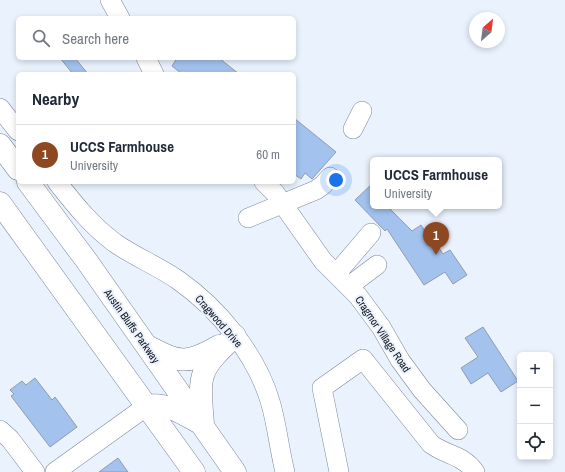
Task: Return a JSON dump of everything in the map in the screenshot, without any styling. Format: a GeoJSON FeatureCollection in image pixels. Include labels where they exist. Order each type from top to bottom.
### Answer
{"type":"FeatureCollection","features":[{"type":"Feature","properties":{"kind":"main road"},"geometry":{"type":"LineString","coordinates":[[0,145],[16,166]]}},
{"type":"Feature","properties":{"kind":"main road","name":"Austin Bluffs Parkway"},"geometry":{"type":"LineString","coordinates":[[29,184],[235,472]]}},
{"type":"Feature","properties":{"kind":"main road"},"geometry":{"type":"LineString","coordinates":[[0,203],[194,472]]}},
{"type":"Feature","properties":{"kind":"main road"},"geometry":{"type":"LineString","coordinates":[[145,344],[170,357],[188,360],[200,357],[235,336]]}},
{"type":"Feature","properties":{"kind":"main road"},"geometry":{"type":"LineString","coordinates":[[147,406],[158,404],[165,406],[202,424],[200,385],[202,375],[206,365],[214,355],[235,336]]}},
{"type":"Feature","properties":{"kind":"street"},"geometry":{"type":"LineString","coordinates":[[110,0],[119,16]]}},
{"type":"Feature","properties":{"kind":"street"},"geometry":{"type":"LineString","coordinates":[[147,60],[153,72]]}},
{"type":"Feature","properties":{"kind":"street"},"geometry":{"type":"LineString","coordinates":[[0,108],[16,128]]}},
{"type":"Feature","properties":{"kind":"street"},"geometry":{"type":"LineString","coordinates":[[353,129],[362,110]]}},
{"type":"Feature","properties":{"kind":"street"},"geometry":{"type":"LineString","coordinates":[[248,218],[316,190],[330,177]]}},
{"type":"Feature","properties":{"kind":"street","name":"Cragwood Drive"},"geometry":{"type":"LineString","coordinates":[[59,184],[86,217],[100,231],[116,244],[189,287],[212,309],[235,336],[261,378],[270,399],[278,429],[285,472]]}},
{"type":"Feature","properties":{"kind":"street","name":"Cragmor Village Road"},"geometry":{"type":"LineString","coordinates":[[266,184],[283,204],[323,261],[342,280],[381,327],[400,360],[418,384],[458,430]]}},
{"type":"Feature","properties":{"kind":"street"},"geometry":{"type":"LineString","coordinates":[[342,280],[371,233]]}},
{"type":"Feature","properties":{"kind":"street"},"geometry":{"type":"LineString","coordinates":[[342,280],[377,265]]}},
{"type":"Feature","properties":{"kind":"street"},"geometry":{"type":"LineString","coordinates":[[339,472],[322,388],[363,359],[431,444],[442,451],[464,460],[475,472]]}},
{"type":"Feature","properties":{"kind":"street"},"geometry":{"type":"LineString","coordinates":[[55,472],[147,406]]}},
{"type":"Feature","properties":{"kind":"street"},"geometry":{"type":"LineString","coordinates":[[0,430],[10,439],[35,472]]}},
{"type":"Feature","properties":{"kind":"building"},"geometry":{"type":"Polygon","coordinates":[[[62,60],[77,60],[86,72],[71,72],[62,60]]]}},
{"type":"Feature","properties":{"kind":"building"},"geometry":{"type":"Polygon","coordinates":[[[176,60],[222,60],[236,72],[180,72],[172,66],[176,60]]]}},
{"type":"Feature","properties":{"kind":"building"},"geometry":{"type":"Polygon","coordinates":[[[296,120],[336,152],[312,179],[305,173],[301,179],[296,175],[296,120]]]}},
{"type":"Feature","properties":{"kind":"building"},"geometry":{"type":"Polygon","coordinates":[[[370,186],[370,209],[390,209],[412,231],[421,225],[433,243],[435,242],[443,254],[450,250],[467,275],[453,284],[445,272],[424,285],[387,229],[385,231],[355,200],[370,186]]]}},
{"type":"Feature","properties":{"kind":"building"},"geometry":{"type":"Polygon","coordinates":[[[483,327],[517,382],[501,392],[488,373],[471,384],[461,368],[478,357],[465,338],[483,327]]]}},
{"type":"Feature","properties":{"kind":"building"},"geometry":{"type":"Polygon","coordinates":[[[35,378],[52,400],[55,397],[77,427],[50,447],[11,396],[14,394],[10,390],[22,381],[26,385],[35,378]]]}},
{"type":"Feature","properties":{"kind":"building"},"geometry":{"type":"Polygon","coordinates":[[[118,458],[128,472],[99,472],[118,458]]]}},
{"type":"Feature","properties":{"kind":"place","name":"UCCS Farmhouse"},"geometry":{"type":"Point","coordinates":[436,255]}}]}
